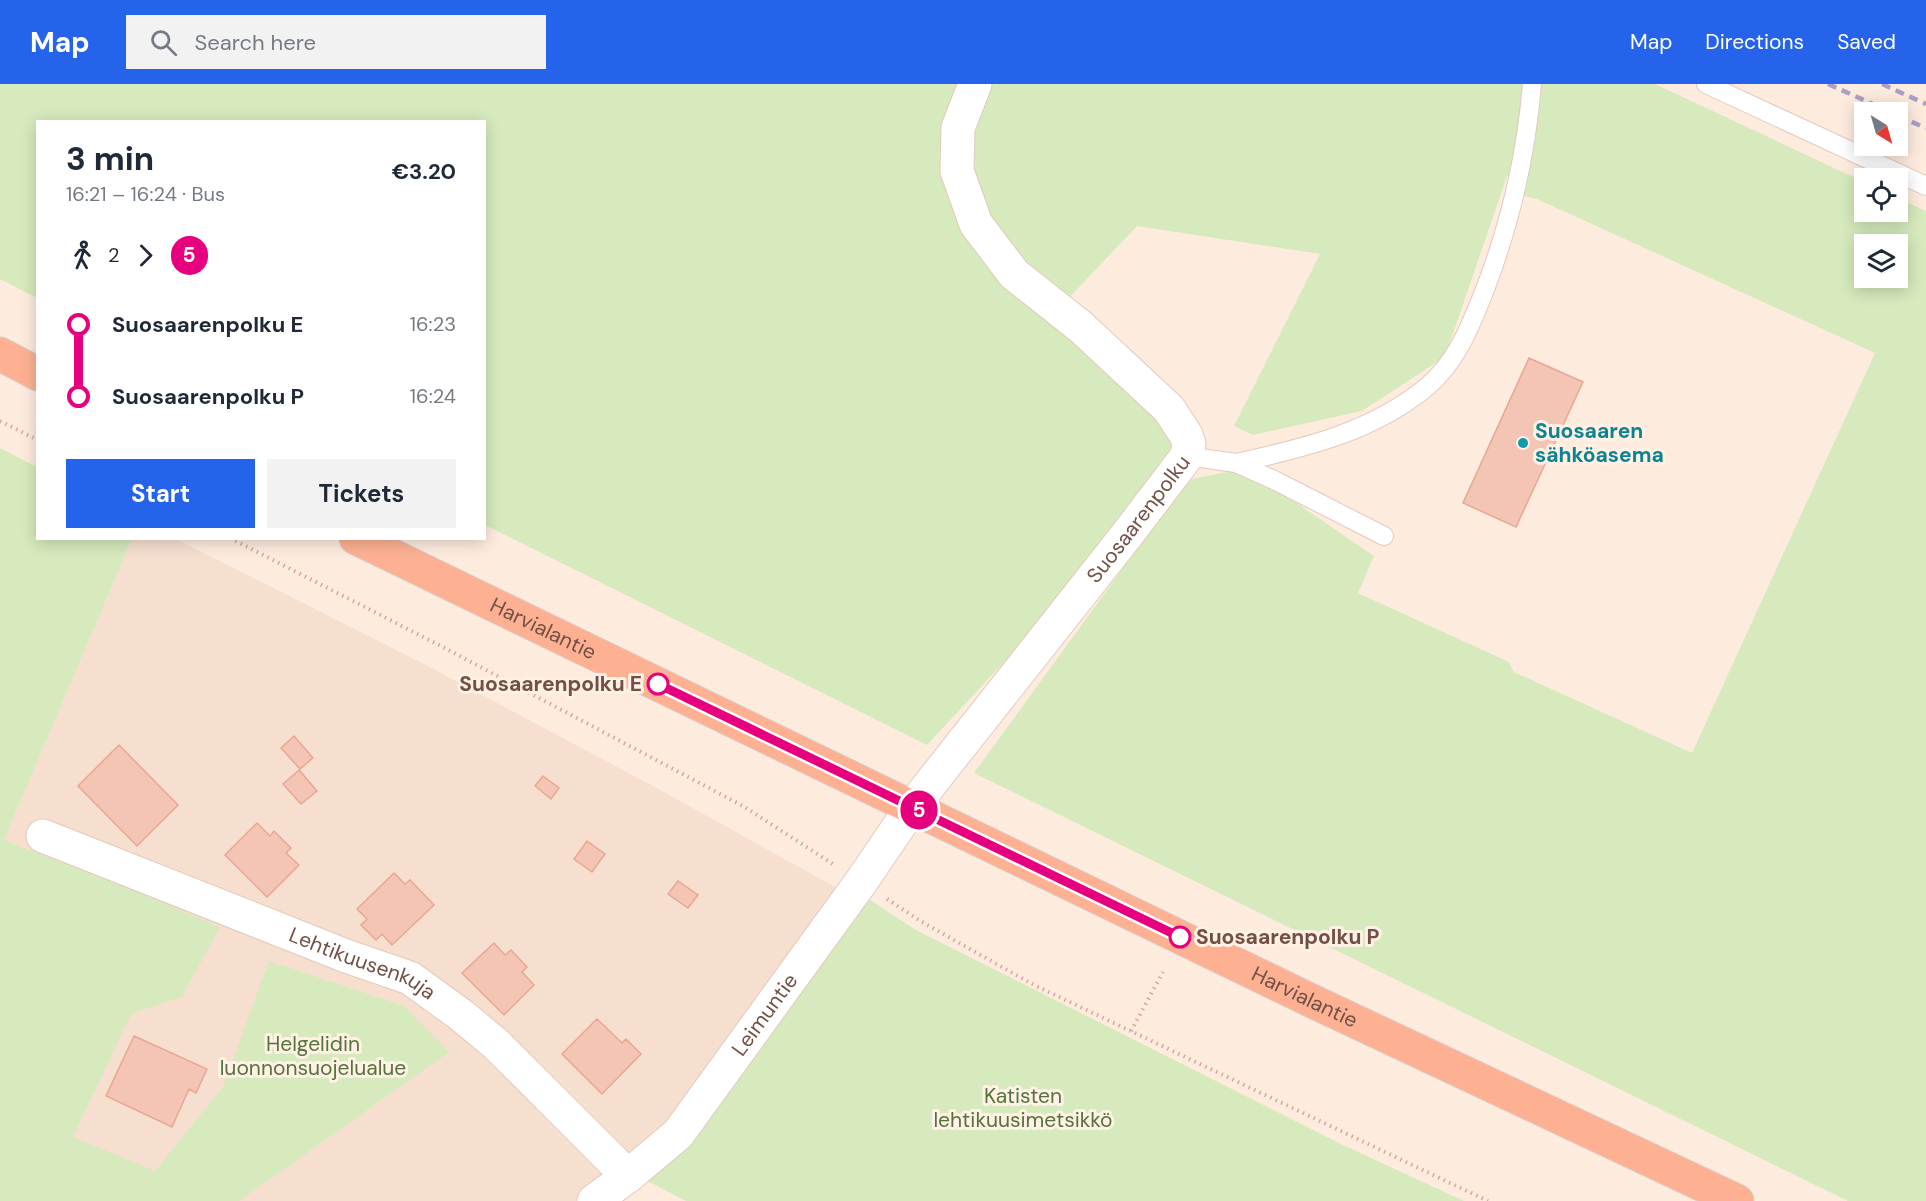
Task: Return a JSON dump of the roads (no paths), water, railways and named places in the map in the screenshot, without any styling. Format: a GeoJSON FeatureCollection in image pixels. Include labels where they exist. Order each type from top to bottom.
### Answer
{"type":"FeatureCollection","features":[{"type":"Feature","properties":{"kind":"highway"},"geometry":{"type":"LineString","coordinates":[[0,354],[36,373]]}},
{"type":"Feature","properties":{"kind":"highway","name":"Harvialantie"},"geometry":{"type":"LineString","coordinates":[[360,540],[1312,1001],[1737,1201]]}},
{"type":"Feature","properties":{"kind":"street","name":"Suosaarenpolku"},"geometry":{"type":"LineString","coordinates":[[912,807],[1126,536],[1189,450],[1184,429],[1168,409],[1082,327],[1014,274],[976,224],[957,171],[958,128],[975,84]]}},
{"type":"Feature","properties":{"kind":"street","name":"Leimuntie"},"geometry":{"type":"LineString","coordinates":[[594,1201],[678,1134],[861,882],[912,807]]}},
{"type":"Feature","properties":{"kind":"street","name":"Lehtikuusenkuja"},"geometry":{"type":"LineString","coordinates":[[43,836],[346,956],[410,978],[496,1044],[628,1176]]}},
{"type":"Feature","properties":{"kind":"lane"},"geometry":{"type":"LineString","coordinates":[[1236,463],[1327,441],[1378,419],[1395,410],[1429,385],[1453,360],[1486,285],[1512,210],[1532,84]]}},
{"type":"Feature","properties":{"kind":"lane"},"geometry":{"type":"LineString","coordinates":[[1706,84],[1926,186]]}},
{"type":"Feature","properties":{"kind":"lane"},"geometry":{"type":"LineString","coordinates":[[1186,456],[1236,463],[1384,536]]}},
{"type":"Feature","properties":{"kind":"railway"},"geometry":{"type":"LineString","coordinates":[[1828,84],[1868,102]]}},
{"type":"Feature","properties":{"kind":"railway"},"geometry":{"type":"LineString","coordinates":[[1882,84],[1926,104]]}},
{"type":"Feature","properties":{"kind":"railway"},"geometry":{"type":"LineString","coordinates":[[1908,120],[1926,128]]}},
{"type":"Feature","properties":{"kind":"place","name":"Suosaaren sähköasema"},"geometry":{"type":"Point","coordinates":[1523,443]}},
{"type":"Feature","properties":{"kind":"place","name":"Suosaarenpolku E"},"geometry":{"type":"Point","coordinates":[658,684]}},
{"type":"Feature","properties":{"kind":"place","name":"Suosaarenpolku P"},"geometry":{"type":"Point","coordinates":[1180,937]}},
{"type":"Feature","properties":{"kind":"park label","name":"Helgelidin luonnonsuojelualue"},"geometry":{"type":"Point","coordinates":[313,1056]}},
{"type":"Feature","properties":{"kind":"park label","name":"Katisten lehtikuusimetsikkö"},"geometry":{"type":"Point","coordinates":[1023,1108]}}]}
